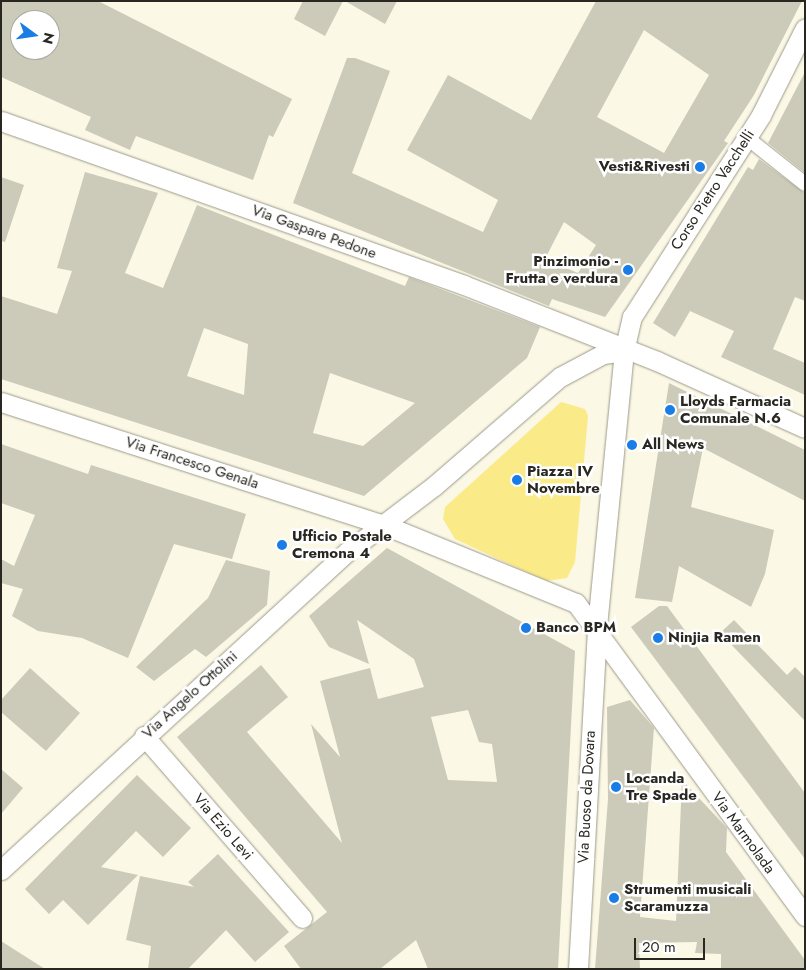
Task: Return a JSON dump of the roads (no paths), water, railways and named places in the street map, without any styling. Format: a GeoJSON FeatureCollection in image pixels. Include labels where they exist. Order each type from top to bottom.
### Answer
{"type":"FeatureCollection","features":[{"type":"Feature","properties":{"kind":"street","name":"Corso Pietro Vacchelli"},"geometry":{"type":"LineString","coordinates":[[624,351],[632,317],[746,137],[805,28]]}},
{"type":"Feature","properties":{"kind":"street","name":"Via Gaspare Pedone"},"geometry":{"type":"LineString","coordinates":[[1,121],[464,285],[624,351],[663,364],[805,428]]}},
{"type":"Feature","properties":{"kind":"street"},"geometry":{"type":"LineString","coordinates":[[746,137],[805,184]]}},
{"type":"Feature","properties":{"kind":"street"},"geometry":{"type":"LineString","coordinates":[[624,351],[597,626],[576,603],[382,524],[560,377],[604,354],[624,351]]}},
{"type":"Feature","properties":{"kind":"street","name":"Via Francesco Genala"},"geometry":{"type":"LineString","coordinates":[[1,402],[382,524]]}},
{"type":"Feature","properties":{"kind":"street","name":"Via Angelo Ottolini"},"geometry":{"type":"LineString","coordinates":[[1,870],[144,736],[382,524]]}},
{"type":"Feature","properties":{"kind":"street","name":"Via Marmolada"},"geometry":{"type":"LineString","coordinates":[[597,626],[621,666],[805,916]]}},
{"type":"Feature","properties":{"kind":"street","name":"Via Buoso da Dovara"},"geometry":{"type":"LineString","coordinates":[[578,969],[597,626]]}},
{"type":"Feature","properties":{"kind":"street","name":"Via Ezio Levi"},"geometry":{"type":"LineString","coordinates":[[144,736],[302,918]]}},
{"type":"Feature","properties":{"kind":"place","name":"Vesti&Rivesti"},"geometry":{"type":"Point","coordinates":[700,167]}},
{"type":"Feature","properties":{"kind":"place","name":"Pinzimonio - Frutta e verdura"},"geometry":{"type":"Point","coordinates":[628,270]}},
{"type":"Feature","properties":{"kind":"place","name":"Lloyds Farmacia Comunale N.6"},"geometry":{"type":"Point","coordinates":[670,410]}},
{"type":"Feature","properties":{"kind":"place","name":"All News"},"geometry":{"type":"Point","coordinates":[632,445]}},
{"type":"Feature","properties":{"kind":"place","name":"Piazza IV Novembre"},"geometry":{"type":"Point","coordinates":[517,480]}},
{"type":"Feature","properties":{"kind":"place","name":"Ufficio Postale Cremona 4"},"geometry":{"type":"Point","coordinates":[282,545]}},
{"type":"Feature","properties":{"kind":"place","name":"Banco BPM"},"geometry":{"type":"Point","coordinates":[526,628]}},
{"type":"Feature","properties":{"kind":"place","name":"Ninjia Ramen"},"geometry":{"type":"Point","coordinates":[658,638]}},
{"type":"Feature","properties":{"kind":"place","name":"Locanda Tre Spade"},"geometry":{"type":"Point","coordinates":[616,787]}},
{"type":"Feature","properties":{"kind":"place","name":"Strumenti musicali Scaramuzza"},"geometry":{"type":"Point","coordinates":[614,898]}}]}
